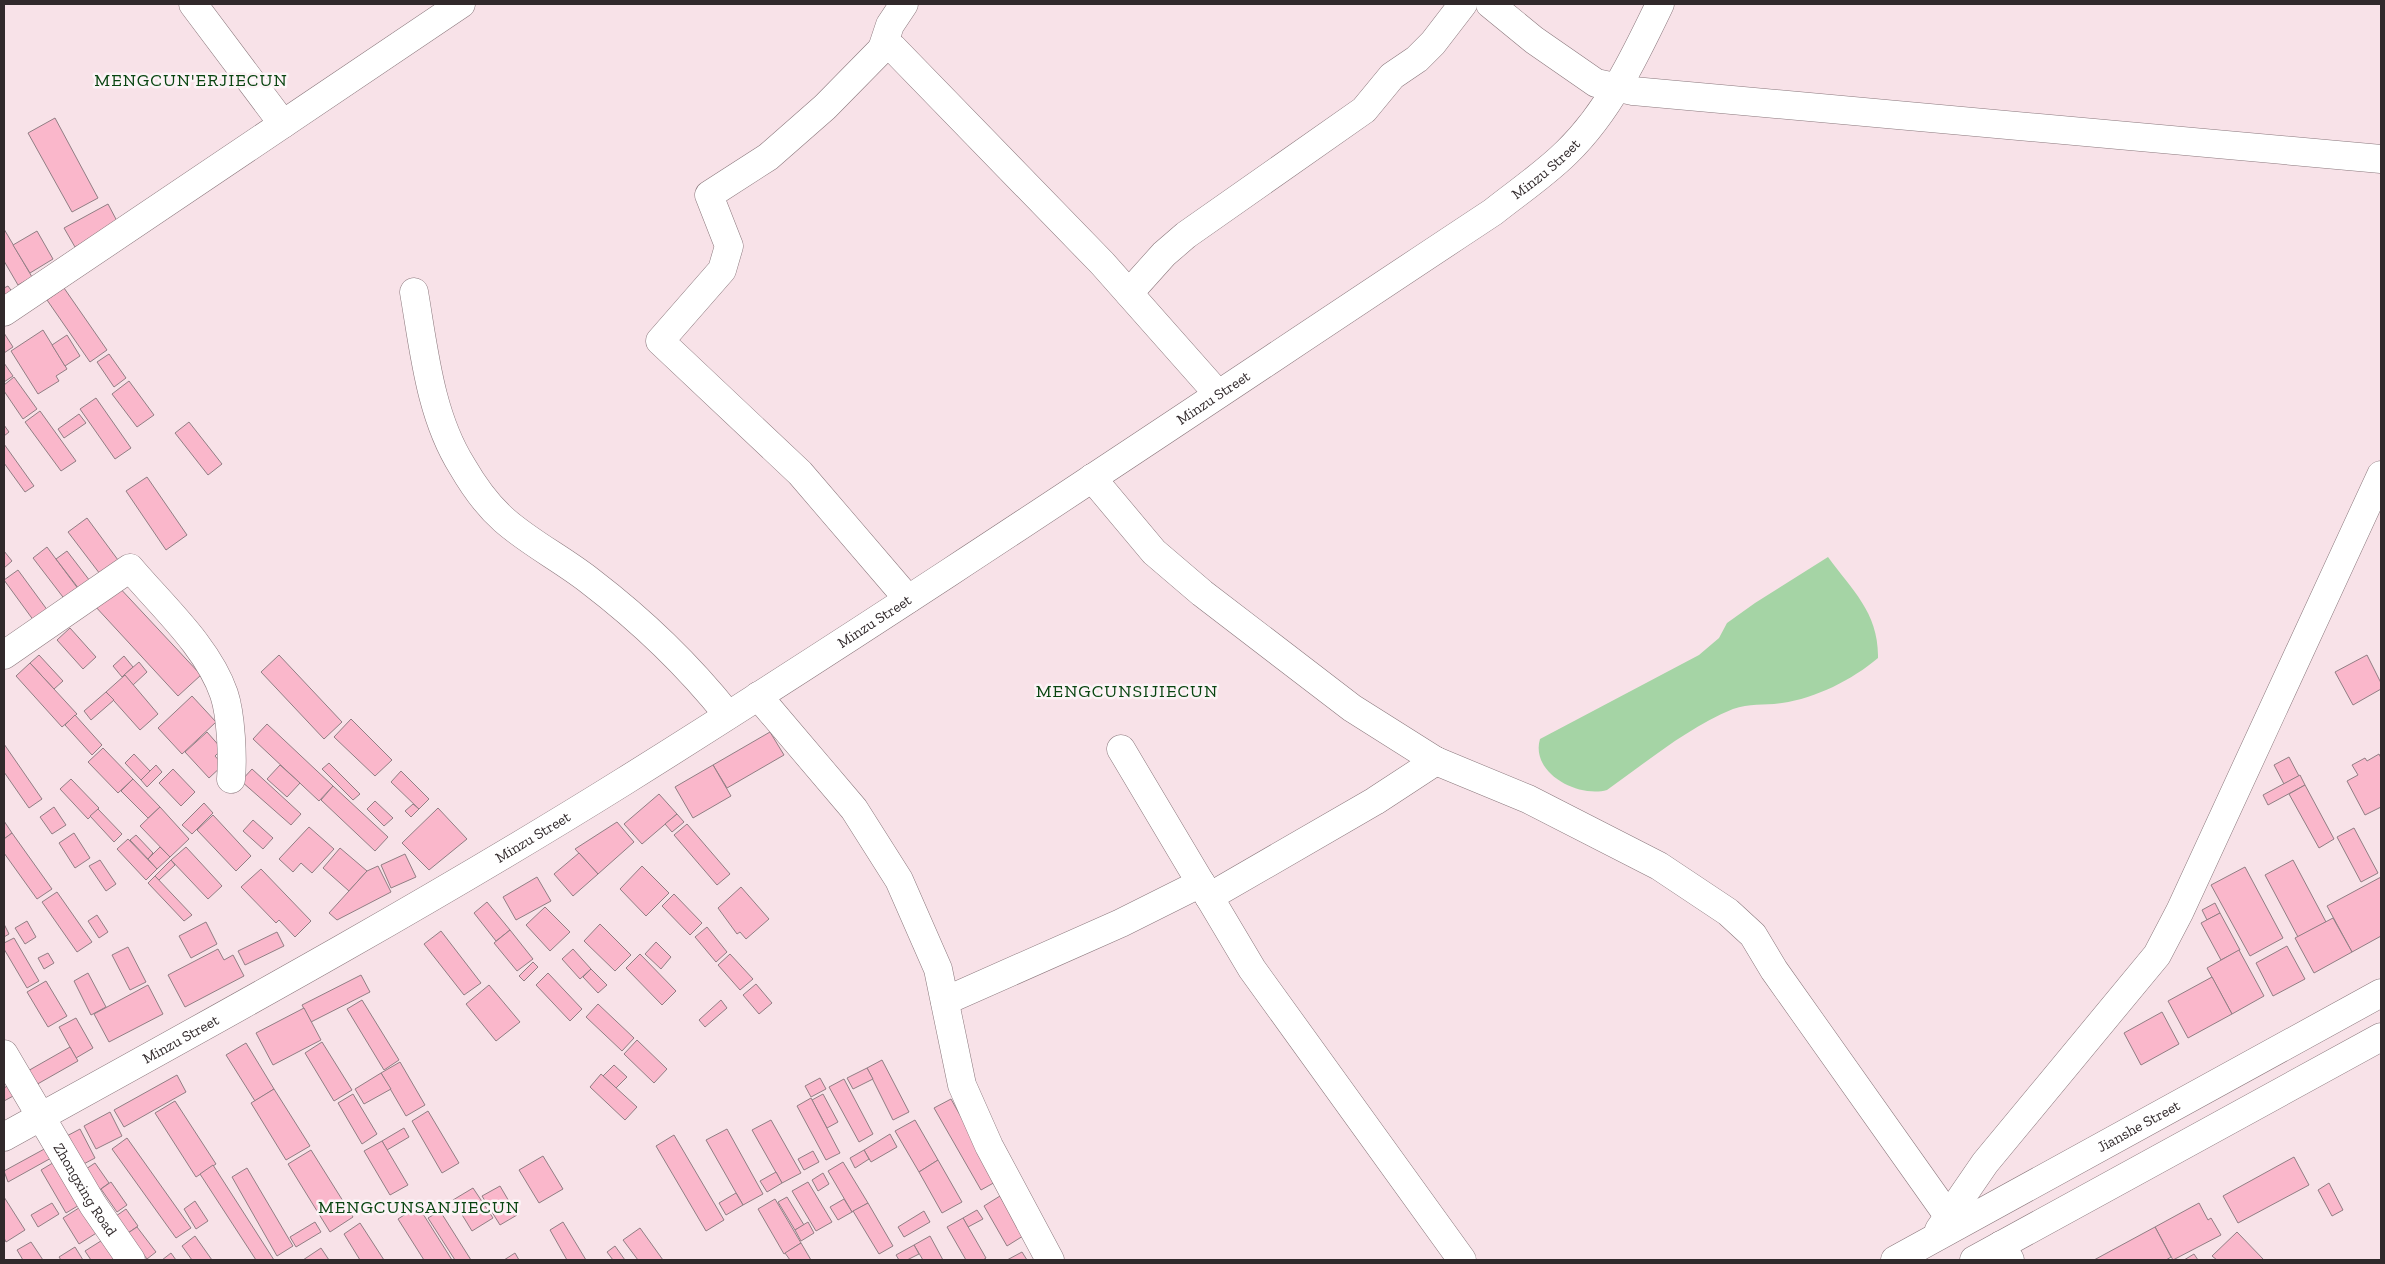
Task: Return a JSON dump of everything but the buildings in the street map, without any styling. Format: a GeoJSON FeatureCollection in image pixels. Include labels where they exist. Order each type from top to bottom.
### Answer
{"type":"FeatureCollection","features":[{"type":"Feature","properties":{"kind":"street"},"geometry":{"type":"LineString","coordinates":[[193,4],[283,124]]}},
{"type":"Feature","properties":{"kind":"street"},"geometry":{"type":"LineString","coordinates":[[4,312],[461,4]]}},
{"type":"Feature","properties":{"kind":"street"},"geometry":{"type":"LineString","coordinates":[[904,4],[890,25],[882,49],[825,106],[768,158],[709,195],[730,246],[722,270],[660,341],[800,473],[908,600]]}},
{"type":"Feature","properties":{"kind":"street"},"geometry":{"type":"LineString","coordinates":[[1129,294],[1164,254],[1186,235],[1364,110],[1392,76],[1416,59],[1433,43],[1463,4]]}},
{"type":"Feature","properties":{"kind":"street"},"geometry":{"type":"LineString","coordinates":[[1490,4],[1534,40],[1596,83],[1616,88],[1642,92],[2381,159]]}},
{"type":"Feature","properties":{"kind":"street","name":"Minzu Street"},"geometry":{"type":"LineString","coordinates":[[4,1137],[346,948],[620,784],[908,600],[1493,212],[1567,152],[1593,122],[1616,88],[1660,4]]}},
{"type":"Feature","properties":{"kind":"street"},"geometry":{"type":"LineString","coordinates":[[882,49],[893,48],[1102,262],[1218,394]]}},
{"type":"Feature","properties":{"kind":"street"},"geometry":{"type":"LineString","coordinates":[[414,292],[432,391],[444,428],[461,464],[481,494],[503,520],[589,580],[626,609],[702,682],[728,715]]}},
{"type":"Feature","properties":{"kind":"street"},"geometry":{"type":"LineString","coordinates":[[1933,1239],[1985,1163],[2157,955],[2180,911],[2332,586],[2381,475]]}},
{"type":"Feature","properties":{"kind":"street"},"geometry":{"type":"LineString","coordinates":[[1092,478],[1154,552],[1202,592],[1352,708],[1436,761],[1528,799],[1659,866],[1728,912],[1753,935],[1774,970],[1949,1217]]}},
{"type":"Feature","properties":{"kind":"street"},"geometry":{"type":"LineString","coordinates":[[4,654],[130,568],[205,656],[218,679],[225,696],[233,758],[231,778]]}},
{"type":"Feature","properties":{"kind":"street"},"geometry":{"type":"LineString","coordinates":[[758,696],[854,809],[899,880],[938,969],[962,1085],[989,1146],[1050,1260]]}},
{"type":"Feature","properties":{"kind":"street"},"geometry":{"type":"LineString","coordinates":[[1121,749],[1252,968],[1462,1260]]}},
{"type":"Feature","properties":{"kind":"street"},"geometry":{"type":"LineString","coordinates":[[945,1001],[1121,923],[1205,890],[1375,801],[1436,761]]}},
{"type":"Feature","properties":{"kind":"street","name":"Jianshe Street"},"geometry":{"type":"LineString","coordinates":[[1895,1260],[2381,993]]}},
{"type":"Feature","properties":{"kind":"street"},"geometry":{"type":"LineString","coordinates":[[1974,1260],[2006,1253],[2381,1037]]}},
{"type":"Feature","properties":{"kind":"street","name":"Zhongxing Road"},"geometry":{"type":"LineString","coordinates":[[4,1054],[93,1205],[131,1260]]}},
{"type":"Feature","properties":{"kind":"shaded area"},"geometry":{"type":"Polygon","coordinates":[[[1828,557],[1855,592],[1869,615],[1874,628],[1878,658],[1868,666],[1845,681],[1808,697],[1782,703],[1739,707],[1716,717],[1684,735],[1607,790],[1595,792],[1570,786],[1549,772],[1542,762],[1539,751],[1540,739],[1699,655],[1719,638],[1727,623],[1828,557]]]}},
{"type":"Feature","properties":{"kind":"district","name":"MENGCUN'ERJIECUN"},"geometry":{"type":"Point","coordinates":[191,80]}},
{"type":"Feature","properties":{"kind":"district","name":"MENGCUNSIJIECUN"},"geometry":{"type":"Point","coordinates":[1127,691]}},
{"type":"Feature","properties":{"kind":"district","name":"MENGCUNSANJIECUN"},"geometry":{"type":"Point","coordinates":[419,1207]}}]}
